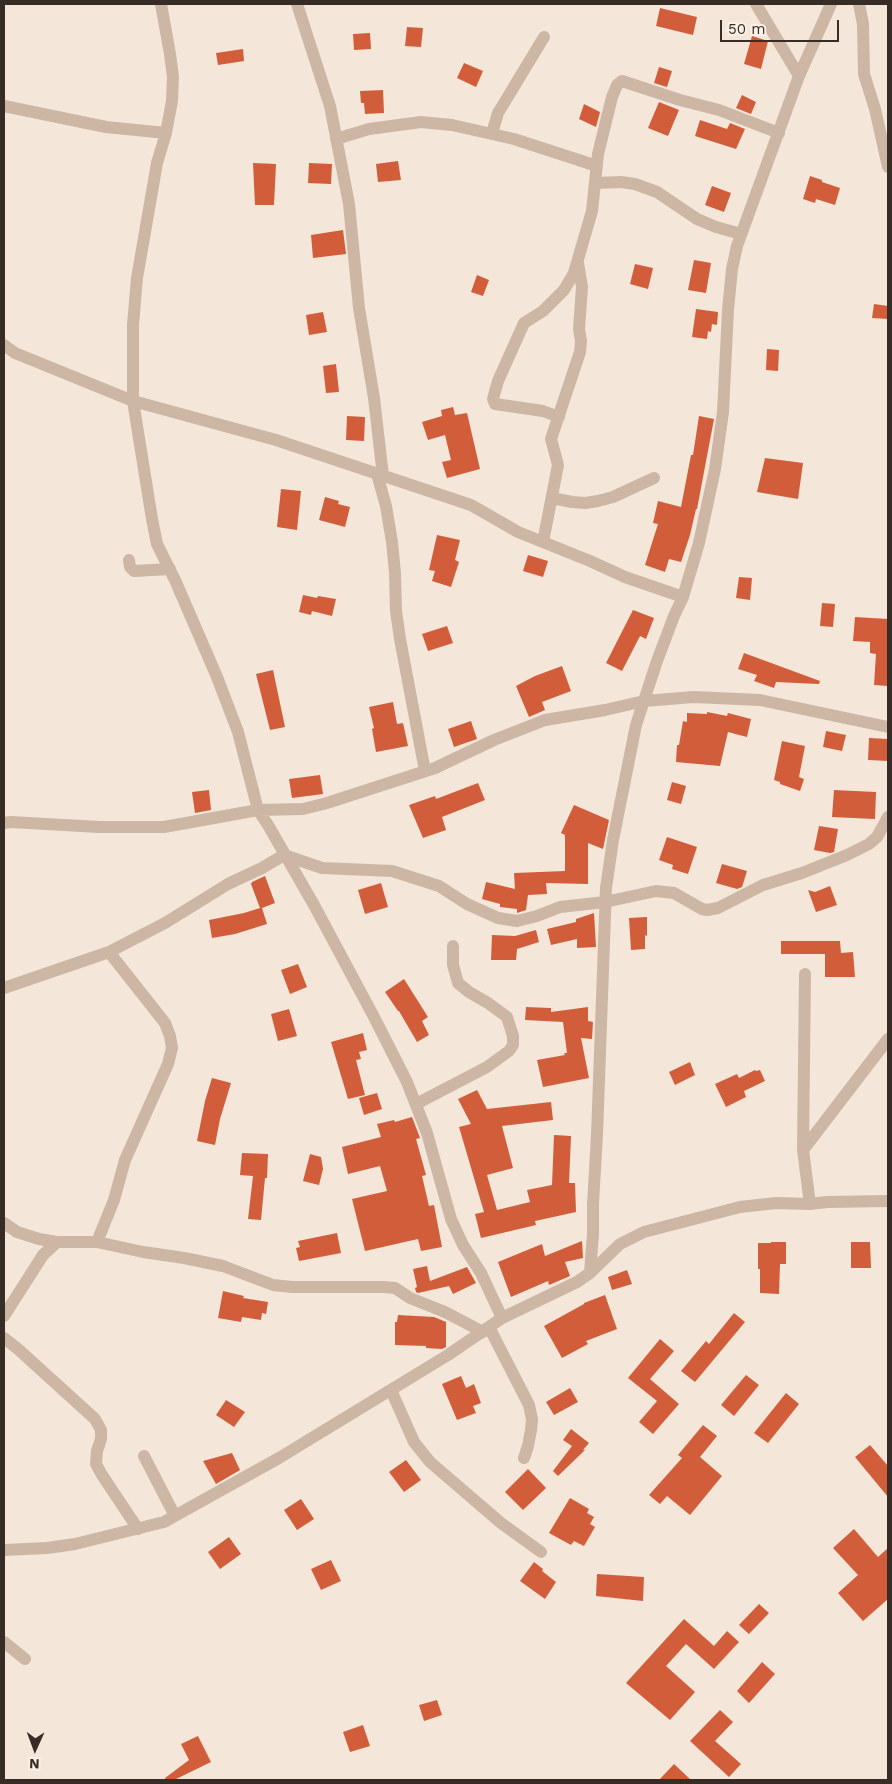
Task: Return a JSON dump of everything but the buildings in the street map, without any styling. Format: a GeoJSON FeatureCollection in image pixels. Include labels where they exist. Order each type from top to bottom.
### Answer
{"type":"FeatureCollection","features":[{"type":"Feature","properties":{"kind":"street"},"geometry":{"type":"LineString","coordinates":[[161,4],[173,77],[172,101],[166,133],[157,163],[137,278],[133,325],[134,401],[157,544],[170,569],[217,677],[238,732],[258,810],[318,913],[374,1017],[416,1104],[427,1133],[451,1219],[463,1245],[481,1273],[502,1318]]}},
{"type":"Feature","properties":{"kind":"street"},"geometry":{"type":"LineString","coordinates":[[297,4],[330,106],[349,204],[359,308],[374,398],[380,475],[392,542],[400,638],[425,771]]}},
{"type":"Feature","properties":{"kind":"street"},"geometry":{"type":"LineString","coordinates":[[756,4],[799,76]]}},
{"type":"Feature","properties":{"kind":"street"},"geometry":{"type":"LineString","coordinates":[[590,1273],[605,902],[618,812],[636,725],[674,616],[683,597],[699,543],[715,469],[723,412],[732,269],[737,246],[799,76],[831,4]]}},
{"type":"Feature","properties":{"kind":"street"},"geometry":{"type":"LineString","coordinates":[[859,4],[863,24],[864,74],[885,138],[888,168]]}},
{"type":"Feature","properties":{"kind":"street"},"geometry":{"type":"LineString","coordinates":[[492,133],[498,113],[544,37]]}},
{"type":"Feature","properties":{"kind":"street"},"geometry":{"type":"LineString","coordinates":[[559,417],[543,411],[494,404],[493,399],[498,381],[524,323],[543,312],[564,290],[574,272],[592,211],[598,154],[612,97],[617,85],[622,81],[680,100],[719,110],[779,133]]}},
{"type":"Feature","properties":{"kind":"street"},"geometry":{"type":"LineString","coordinates":[[4,106],[106,127],[166,133]]}},
{"type":"Feature","properties":{"kind":"street"},"geometry":{"type":"LineString","coordinates":[[336,139],[369,129],[422,122],[452,125],[492,133],[597,166]]}},
{"type":"Feature","properties":{"kind":"street"},"geometry":{"type":"LineString","coordinates":[[595,183],[621,182],[635,184],[657,192],[696,219],[741,234]]}},
{"type":"Feature","properties":{"kind":"street"},"geometry":{"type":"LineString","coordinates":[[543,542],[558,465],[551,438],[580,346],[582,287],[578,261]]}},
{"type":"Feature","properties":{"kind":"street"},"geometry":{"type":"LineString","coordinates":[[4,345],[15,353],[134,401],[276,440],[471,505],[518,532],[625,577],[683,597]]}},
{"type":"Feature","properties":{"kind":"street"},"geometry":{"type":"LineString","coordinates":[[552,498],[585,503],[598,501],[613,497],[654,478]]}},
{"type":"Feature","properties":{"kind":"street"},"geometry":{"type":"LineString","coordinates":[[129,560],[130,567],[134,571],[170,569]]}},
{"type":"Feature","properties":{"kind":"street"},"geometry":{"type":"LineString","coordinates":[[4,824],[11,822],[99,827],[164,827],[258,810],[303,809],[435,768],[494,740],[545,720],[605,710],[644,700],[692,697],[760,700],[888,727]]}},
{"type":"Feature","properties":{"kind":"street"},"geometry":{"type":"LineString","coordinates":[[4,988],[109,952],[165,923],[228,884],[284,855],[322,868],[392,871],[439,886],[467,904],[498,918],[517,921],[560,907],[605,902],[656,891],[674,893],[702,909],[718,908],[763,885],[802,873],[869,844],[877,837],[888,817]]}},
{"type":"Feature","properties":{"kind":"street"},"geometry":{"type":"LineString","coordinates":[[416,1104],[487,1068],[509,1052],[513,1045],[513,1036],[506,1017],[458,983],[453,965],[452,946]]}},
{"type":"Feature","properties":{"kind":"street"},"geometry":{"type":"LineString","coordinates":[[97,1242],[114,1200],[125,1160],[168,1064],[172,1048],[165,1023],[109,952]]}},
{"type":"Feature","properties":{"kind":"street"},"geometry":{"type":"LineString","coordinates":[[805,974],[803,1150],[810,1204]]}},
{"type":"Feature","properties":{"kind":"street"},"geometry":{"type":"LineString","coordinates":[[803,1150],[888,1039]]}},
{"type":"Feature","properties":{"kind":"street"},"geometry":{"type":"LineString","coordinates":[[4,1550],[47,1548],[75,1544],[164,1522],[279,1458],[448,1356],[502,1318],[577,1282],[590,1273],[620,1244],[644,1232],[740,1207],[776,1203],[810,1204],[888,1201]]}},
{"type":"Feature","properties":{"kind":"street"},"geometry":{"type":"LineString","coordinates":[[4,1223],[18,1232],[39,1239],[57,1242],[97,1242],[124,1249],[184,1258],[223,1266],[273,1285],[292,1288],[395,1288],[410,1298],[486,1329],[529,1405],[532,1419],[531,1430],[524,1458]]}},
{"type":"Feature","properties":{"kind":"street"},"geometry":{"type":"LineString","coordinates":[[4,1316],[43,1255],[57,1242]]}},
{"type":"Feature","properties":{"kind":"street"},"geometry":{"type":"LineString","coordinates":[[4,1338],[95,1419],[101,1430],[96,1464],[138,1528]]}},
{"type":"Feature","properties":{"kind":"street"},"geometry":{"type":"LineString","coordinates":[[391,1390],[414,1442],[430,1462],[501,1523],[541,1552]]}},
{"type":"Feature","properties":{"kind":"street"},"geometry":{"type":"LineString","coordinates":[[144,1456],[175,1516]]}},
{"type":"Feature","properties":{"kind":"street"},"geometry":{"type":"LineString","coordinates":[[4,1642],[25,1659]]}}]}
